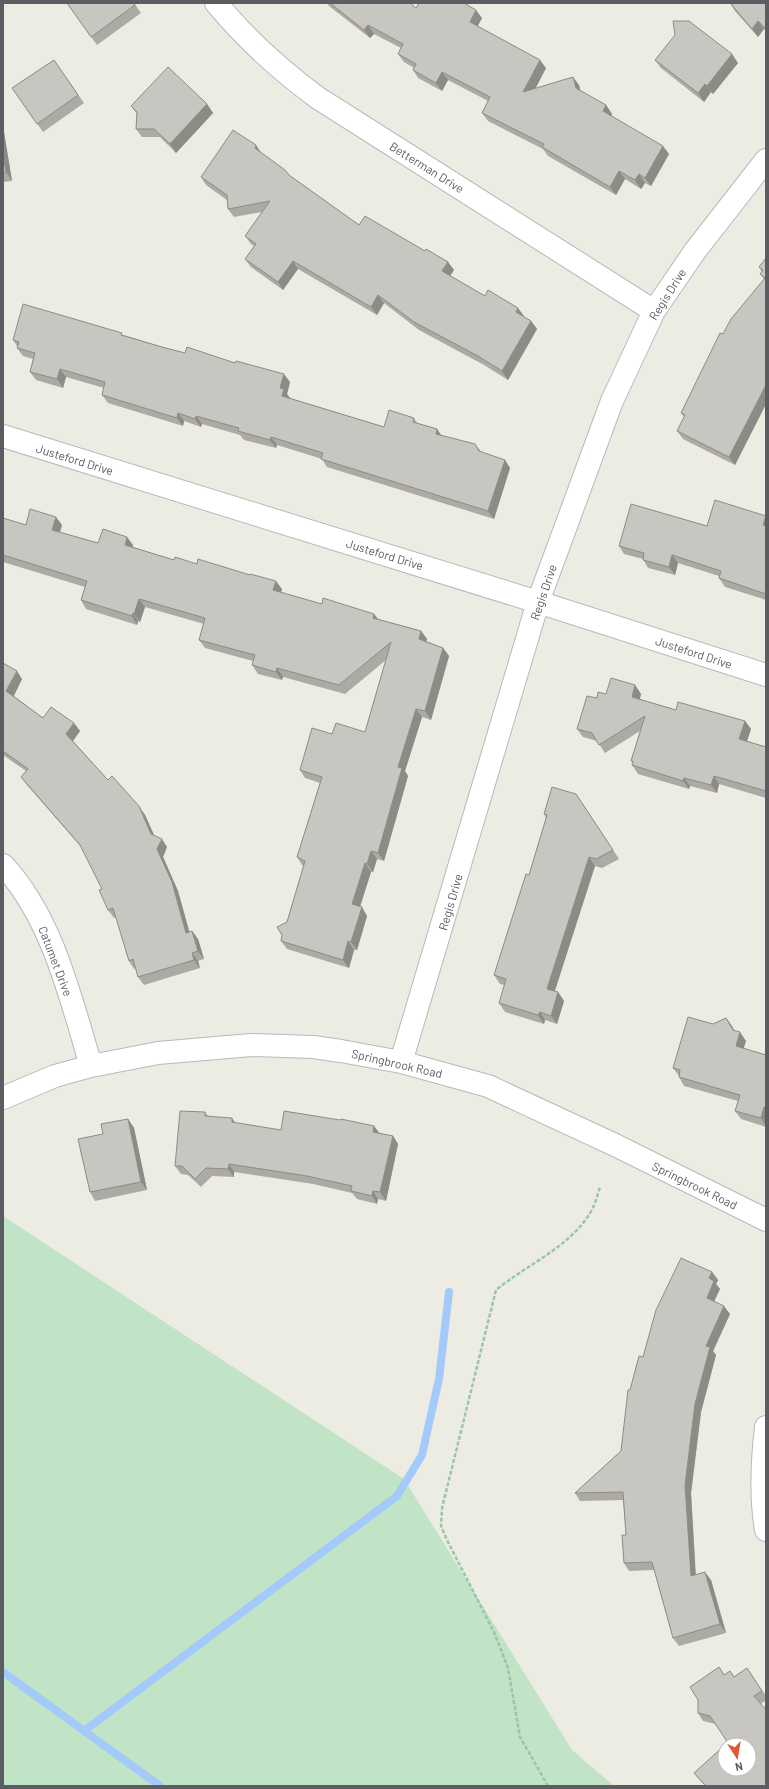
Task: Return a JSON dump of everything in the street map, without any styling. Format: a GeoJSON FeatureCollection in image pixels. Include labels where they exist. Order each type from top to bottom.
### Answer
{"type":"FeatureCollection","features":[{"type":"Feature","properties":{"kind":"street","name":"Betterman Drive"},"geometry":{"type":"LineString","coordinates":[[216,3],[258,50],[297,83],[318,98],[654,311]]}},
{"type":"Feature","properties":{"kind":"street","name":"Regis Drive"},"geometry":{"type":"LineString","coordinates":[[402,1062],[538,602],[612,401],[654,311],[695,251],[766,160]]}},
{"type":"Feature","properties":{"kind":"street","name":"Justeford Drive"},"geometry":{"type":"LineString","coordinates":[[3,436],[538,602],[766,675]]}},
{"type":"Feature","properties":{"kind":"street","name":"Catumet Drive"},"geometry":{"type":"LineString","coordinates":[[3,865],[12,874],[31,903],[53,947],[91,1066]]}},
{"type":"Feature","properties":{"kind":"street","name":"Springbrook Road"},"geometry":{"type":"LineString","coordinates":[[3,1098],[55,1076],[91,1066],[158,1053],[251,1045],[313,1047],[402,1062],[488,1086],[615,1145],[766,1220]]}},
{"type":"Feature","properties":{"kind":"street"},"geometry":{"type":"LineString","coordinates":[[766,1427],[762,1466],[763,1512],[766,1530]]}},
{"type":"Feature","properties":{"kind":"path"},"geometry":{"type":"LineString","coordinates":[[548,1786],[520,1737],[508,1668],[494,1632],[441,1526],[442,1508],[496,1290],[510,1278],[538,1261],[577,1230],[590,1213],[600,1188]]}},
{"type":"Feature","properties":{"kind":"green space"},"geometry":{"type":"Polygon","coordinates":[[[3,1216],[404,1479],[572,1750],[614,1786],[3,1786],[3,1216]]]}},
{"type":"Feature","properties":{"kind":"building"},"geometry":{"type":"Polygon","coordinates":[[[67,3],[134,3],[135,5],[91,37],[67,3]]]}},
{"type":"Feature","properties":{"kind":"building"},"geometry":{"type":"Polygon","coordinates":[[[330,3],[410,3],[416,8],[419,3],[464,3],[476,10],[470,22],[540,60],[523,92],[573,77],[576,88],[606,105],[603,111],[663,146],[645,178],[639,174],[635,180],[619,171],[610,187],[542,147],[544,144],[482,113],[490,97],[442,72],[436,83],[413,70],[416,64],[398,54],[403,44],[368,25],[364,30],[330,3]]]}},
{"type":"Feature","properties":{"kind":"building"},"geometry":{"type":"Polygon","coordinates":[[[730,3],[766,3],[766,27],[765,28],[758,21],[752,29],[730,3]]]}},
{"type":"Feature","properties":{"kind":"building"},"geometry":{"type":"Polygon","coordinates":[[[673,21],[689,21],[732,54],[707,86],[705,84],[698,93],[655,60],[675,35],[673,21]]]}},
{"type":"Feature","properties":{"kind":"building"},"geometry":{"type":"Polygon","coordinates":[[[54,60],[78,95],[37,124],[12,88],[54,60]]]}},
{"type":"Feature","properties":{"kind":"building"},"geometry":{"type":"Polygon","coordinates":[[[168,67],[207,104],[170,144],[154,129],[136,129],[137,112],[131,106],[168,67]]]}},
{"type":"Feature","properties":{"kind":"building"},"geometry":{"type":"Polygon","coordinates":[[[233,130],[256,145],[255,148],[285,170],[289,175],[359,225],[365,216],[425,251],[426,249],[448,262],[442,271],[485,296],[488,290],[518,308],[516,312],[531,321],[502,371],[478,356],[414,322],[378,295],[371,307],[293,261],[278,282],[245,259],[256,244],[245,236],[270,201],[228,209],[227,195],[201,177],[233,130]]]}},
{"type":"Feature","properties":{"kind":"building"},"geometry":{"type":"Polygon","coordinates":[[[3,154],[6,172],[3,173],[3,154]]]}},
{"type":"Feature","properties":{"kind":"building"},"geometry":{"type":"Polygon","coordinates":[[[766,258],[766,385],[729,457],[677,431],[685,415],[681,413],[720,333],[723,334],[731,319],[765,278],[760,274],[763,270],[759,267],[766,258]]]}},
{"type":"Feature","properties":{"kind":"building"},"geometry":{"type":"Polygon","coordinates":[[[23,304],[122,333],[121,335],[162,347],[185,353],[187,347],[235,363],[236,361],[284,374],[280,388],[284,389],[282,396],[384,427],[389,410],[414,418],[413,422],[437,429],[436,434],[475,444],[479,451],[505,460],[488,511],[321,459],[323,453],[271,437],[270,440],[238,431],[239,428],[196,416],[195,419],[178,413],[177,418],[102,395],[105,382],[60,369],[57,379],[30,372],[35,353],[17,348],[19,342],[13,340],[23,304]]]}},
{"type":"Feature","properties":{"kind":"building"},"geometry":{"type":"Polygon","coordinates":[[[715,500],[766,516],[763,525],[766,526],[766,594],[719,578],[721,571],[672,555],[669,567],[643,560],[644,553],[619,546],[631,504],[707,526],[715,500]]]}},
{"type":"Feature","properties":{"kind":"building"},"geometry":{"type":"Polygon","coordinates":[[[30,509],[56,517],[52,530],[98,543],[103,529],[127,537],[125,545],[174,560],[175,557],[197,564],[198,559],[250,575],[276,581],[273,590],[322,604],[323,598],[374,614],[373,618],[421,631],[419,639],[443,648],[425,711],[416,709],[398,767],[402,768],[378,853],[371,851],[367,864],[365,863],[352,904],[362,907],[351,942],[348,941],[343,960],[281,941],[282,935],[277,927],[287,922],[305,861],[297,857],[322,777],[300,770],[312,728],[332,734],[336,723],[365,732],[391,642],[339,685],[277,668],[276,672],[252,665],[255,655],[199,640],[205,618],[139,599],[132,616],[81,600],[87,581],[3,555],[3,518],[26,525],[30,509]]]}},
{"type":"Feature","properties":{"kind":"building"},"geometry":{"type":"Polygon","coordinates":[[[3,663],[17,671],[6,691],[43,718],[51,707],[74,723],[66,734],[108,780],[112,776],[139,806],[151,834],[162,839],[157,849],[172,882],[186,933],[192,931],[198,951],[192,953],[194,960],[138,977],[133,959],[129,961],[113,908],[108,910],[99,890],[102,889],[80,845],[21,777],[28,769],[3,751],[3,663]]]}},
{"type":"Feature","properties":{"kind":"building"},"geometry":{"type":"Polygon","coordinates":[[[611,678],[635,685],[632,697],[676,710],[678,702],[745,721],[739,739],[766,747],[766,791],[714,776],[711,785],[684,778],[683,781],[632,765],[633,761],[631,761],[645,716],[599,745],[592,733],[577,729],[587,696],[597,698],[598,692],[606,694],[611,678]]]}},
{"type":"Feature","properties":{"kind":"building"},"geometry":{"type":"Polygon","coordinates":[[[552,787],[576,794],[613,850],[596,859],[589,857],[547,989],[558,992],[551,1016],[540,1012],[538,1015],[499,1003],[506,979],[494,975],[526,874],[529,875],[547,815],[544,814],[552,787]]]}},
{"type":"Feature","properties":{"kind":"building"},"geometry":{"type":"Polygon","coordinates":[[[688,1017],[713,1024],[726,1018],[733,1030],[740,1032],[736,1046],[766,1055],[766,1107],[764,1107],[761,1118],[735,1111],[740,1095],[679,1077],[680,1070],[673,1068],[688,1017]]]}},
{"type":"Feature","properties":{"kind":"building"},"geometry":{"type":"Polygon","coordinates":[[[180,1111],[205,1112],[205,1116],[232,1118],[232,1122],[281,1130],[284,1111],[341,1119],[374,1126],[373,1132],[393,1136],[380,1192],[373,1191],[372,1196],[351,1191],[352,1186],[307,1176],[229,1164],[228,1169],[206,1168],[195,1179],[182,1166],[175,1166],[180,1111]]]}},
{"type":"Feature","properties":{"kind":"building"},"geometry":{"type":"Polygon","coordinates":[[[128,1119],[141,1182],[90,1192],[78,1139],[103,1134],[101,1124],[128,1119]]]}},
{"type":"Feature","properties":{"kind":"building"},"geometry":{"type":"Polygon","coordinates":[[[681,1258],[712,1272],[709,1278],[714,1281],[707,1298],[724,1306],[706,1346],[710,1347],[695,1404],[685,1485],[691,1576],[705,1572],[720,1624],[673,1638],[652,1562],[624,1563],[622,1535],[626,1535],[623,1492],[575,1493],[621,1451],[628,1390],[630,1390],[639,1356],[643,1357],[656,1310],[681,1258]]]}},
{"type":"Feature","properties":{"kind":"building"},"geometry":{"type":"Polygon","coordinates":[[[719,1667],[724,1675],[730,1671],[734,1677],[747,1668],[762,1691],[754,1696],[766,1710],[766,1786],[706,1786],[694,1773],[717,1752],[717,1777],[757,1777],[757,1737],[724,1737],[710,1716],[698,1713],[698,1700],[690,1687],[719,1667]]]}},
{"type":"Feature","properties":{"kind":"waterway"},"geometry":{"type":"LineString","coordinates":[[84,1731],[397,1496],[422,1455],[439,1379],[449,1292]]}},
{"type":"Feature","properties":{"kind":"waterway"},"geometry":{"type":"LineString","coordinates":[[3,1672],[160,1786]]}}]}
